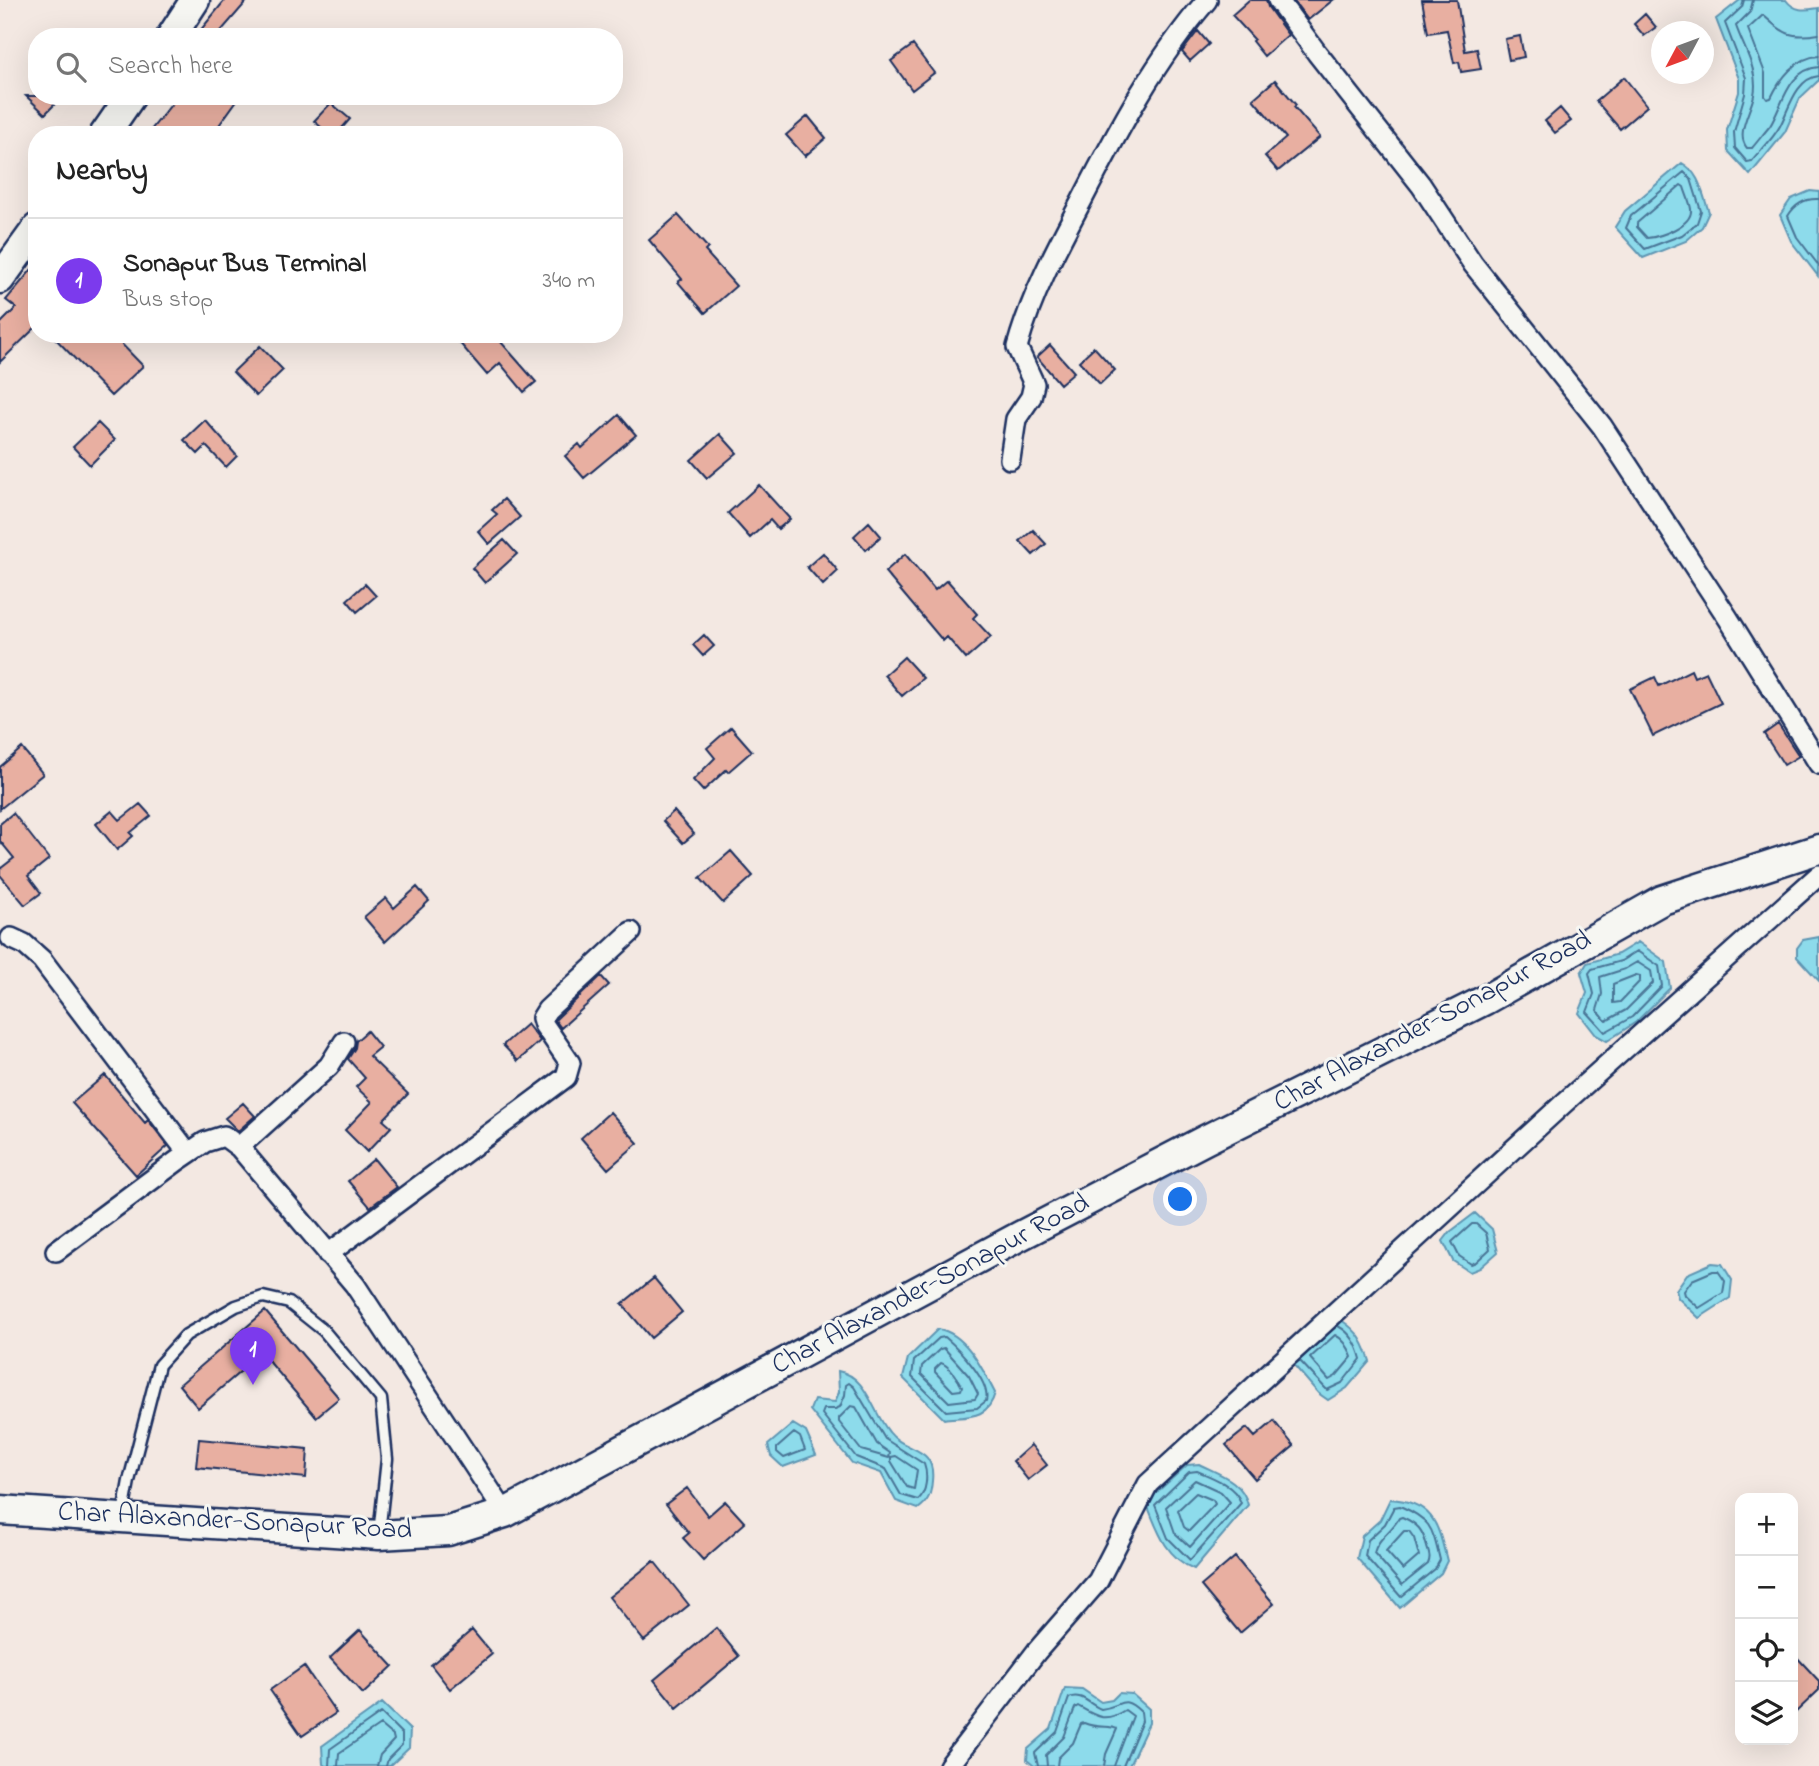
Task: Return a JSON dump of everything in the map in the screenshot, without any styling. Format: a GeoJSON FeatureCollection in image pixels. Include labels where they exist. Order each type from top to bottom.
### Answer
{"type":"FeatureCollection","features":[{"type":"Feature","properties":{"kind":"main road"},"geometry":{"type":"LineString","coordinates":[[177,28],[195,0]]}},
{"type":"Feature","properties":{"kind":"main road"},"geometry":{"type":"LineString","coordinates":[[110,126],[125,105]]}},
{"type":"Feature","properties":{"kind":"main road"},"geometry":{"type":"LineString","coordinates":[[0,278],[28,240]]}},
{"type":"Feature","properties":{"kind":"main road","name":"Char Alaxander-Sonapur Road"},"geometry":{"type":"LineString","coordinates":[[0,1510],[379,1535],[448,1531],[505,1513],[1018,1237],[1485,999],[1662,900],[1819,849]]}},
{"type":"Feature","properties":{"kind":"street"},"geometry":{"type":"LineString","coordinates":[[1010,459],[1016,419],[1031,397],[1034,384],[1017,347],[1023,324],[1058,246],[1133,103],[1187,23],[1207,0]]}},
{"type":"Feature","properties":{"kind":"street"},"geometry":{"type":"LineString","coordinates":[[1278,0],[1421,185],[1473,264],[1602,426],[1728,618],[1819,764]]}},
{"type":"Feature","properties":{"kind":"street"},"geometry":{"type":"LineString","coordinates":[[949,1766],[1037,1651],[1098,1581],[1149,1484],[1563,1104],[1819,874]]}},
{"type":"Feature","properties":{"kind":"street"},"geometry":{"type":"LineString","coordinates":[[328,1254],[566,1077],[570,1063],[542,1018],[547,1010],[631,932]]}},
{"type":"Feature","properties":{"kind":"street"},"geometry":{"type":"LineString","coordinates":[[11,938],[24,944],[41,960],[188,1153]]}},
{"type":"Feature","properties":{"kind":"street"},"geometry":{"type":"LineString","coordinates":[[239,1147],[329,1066],[344,1042]]}},
{"type":"Feature","properties":{"kind":"street"},"geometry":{"type":"LineString","coordinates":[[56,1251],[188,1153],[205,1142],[224,1136],[239,1147],[355,1285],[505,1513]]}},
{"type":"Feature","properties":{"kind":"lane"},"geometry":{"type":"LineString","coordinates":[[122,1517],[159,1366],[186,1335],[236,1306],[263,1297],[289,1303],[324,1331],[381,1399],[387,1460],[379,1535]]}},
{"type":"Feature","properties":{"kind":"water"},"geometry":{"type":"Polygon","coordinates":[[[1740,0],[1786,0],[1789,4],[1805,10],[1819,8],[1819,80],[1800,98],[1785,132],[1750,175],[1728,151],[1727,130],[1739,92],[1739,79],[1716,19],[1740,0]]]}},
{"type":"Feature","properties":{"kind":"water"},"geometry":{"type":"Polygon","coordinates":[[[1682,163],[1697,178],[1709,212],[1702,227],[1686,241],[1643,258],[1615,227],[1625,211],[1682,163]]]}},
{"type":"Feature","properties":{"kind":"water"},"geometry":{"type":"Polygon","coordinates":[[[1810,191],[1819,192],[1818,276],[1791,241],[1780,215],[1791,199],[1810,191]]]}},
{"type":"Feature","properties":{"kind":"water"},"geometry":{"type":"Polygon","coordinates":[[[1819,937],[1819,981],[1797,957],[1797,948],[1803,940],[1819,937]]]}},
{"type":"Feature","properties":{"kind":"water"},"geometry":{"type":"Polygon","coordinates":[[[1638,942],[1666,962],[1670,988],[1636,1022],[1607,1041],[1596,1035],[1579,1013],[1587,993],[1581,973],[1587,963],[1618,954],[1638,942]]]}},
{"type":"Feature","properties":{"kind":"water"},"geometry":{"type":"Polygon","coordinates":[[[1475,1213],[1492,1229],[1498,1252],[1480,1268],[1470,1272],[1453,1261],[1443,1241],[1450,1232],[1475,1213]]]}},
{"type":"Feature","properties":{"kind":"water"},"geometry":{"type":"Polygon","coordinates":[[[1712,1263],[1722,1264],[1732,1280],[1730,1298],[1699,1318],[1678,1298],[1676,1290],[1687,1274],[1712,1263]]]}},
{"type":"Feature","properties":{"kind":"water"},"geometry":{"type":"Polygon","coordinates":[[[1332,1314],[1357,1333],[1370,1361],[1347,1388],[1328,1400],[1318,1393],[1293,1364],[1332,1314]]]}},
{"type":"Feature","properties":{"kind":"water"},"geometry":{"type":"Polygon","coordinates":[[[938,1329],[957,1337],[965,1345],[995,1393],[987,1408],[976,1415],[944,1419],[903,1378],[908,1358],[938,1329]]]}},
{"type":"Feature","properties":{"kind":"water"},"geometry":{"type":"Polygon","coordinates":[[[838,1371],[848,1374],[862,1387],[883,1424],[896,1439],[924,1455],[929,1461],[932,1469],[931,1490],[927,1500],[918,1509],[896,1501],[881,1473],[852,1463],[810,1410],[814,1400],[835,1402],[839,1392],[838,1371]]]}},
{"type":"Feature","properties":{"kind":"water"},"geometry":{"type":"Polygon","coordinates":[[[793,1424],[806,1432],[816,1455],[783,1467],[771,1456],[768,1445],[793,1424]]]}},
{"type":"Feature","properties":{"kind":"water"},"geometry":{"type":"Polygon","coordinates":[[[1199,1464],[1236,1484],[1248,1505],[1194,1569],[1169,1550],[1158,1532],[1146,1502],[1187,1465],[1199,1464]]]}},
{"type":"Feature","properties":{"kind":"water"},"geometry":{"type":"Polygon","coordinates":[[[1390,1499],[1405,1501],[1425,1510],[1437,1526],[1447,1561],[1441,1573],[1400,1608],[1357,1558],[1362,1536],[1380,1520],[1390,1499]]]}},
{"type":"Feature","properties":{"kind":"water"},"geometry":{"type":"Polygon","coordinates":[[[1065,1688],[1082,1689],[1101,1702],[1112,1700],[1119,1693],[1132,1694],[1149,1709],[1149,1723],[1129,1766],[1034,1766],[1027,1760],[1028,1749],[1051,1729],[1065,1688]]]}},
{"type":"Feature","properties":{"kind":"water"},"geometry":{"type":"Polygon","coordinates":[[[382,1703],[410,1730],[409,1748],[390,1766],[325,1766],[322,1746],[382,1703]]]}},
{"type":"Feature","properties":{"kind":"building"},"geometry":{"type":"Polygon","coordinates":[[[225,0],[248,0],[224,28],[202,28],[225,0]]]}},
{"type":"Feature","properties":{"kind":"building"},"geometry":{"type":"Polygon","coordinates":[[[1249,0],[1266,0],[1288,35],[1264,56],[1252,41],[1254,39],[1232,15],[1249,0]]]}},
{"type":"Feature","properties":{"kind":"building"},"geometry":{"type":"Polygon","coordinates":[[[1293,0],[1333,0],[1308,20],[1293,0]]]}},
{"type":"Feature","properties":{"kind":"building"},"geometry":{"type":"Polygon","coordinates":[[[1422,0],[1457,0],[1465,51],[1477,49],[1481,69],[1461,72],[1459,62],[1454,63],[1447,30],[1428,33],[1422,0]]]}},
{"type":"Feature","properties":{"kind":"building"},"geometry":{"type":"Polygon","coordinates":[[[1645,14],[1651,21],[1651,31],[1644,36],[1634,24],[1645,14]]]}},
{"type":"Feature","properties":{"kind":"building"},"geometry":{"type":"Polygon","coordinates":[[[1198,31],[1209,44],[1190,61],[1182,52],[1198,31]]]}},
{"type":"Feature","properties":{"kind":"building"},"geometry":{"type":"Polygon","coordinates":[[[1520,36],[1524,57],[1509,60],[1505,39],[1520,36]]]}},
{"type":"Feature","properties":{"kind":"building"},"geometry":{"type":"Polygon","coordinates":[[[913,45],[934,73],[912,90],[891,61],[913,45]]]}},
{"type":"Feature","properties":{"kind":"building"},"geometry":{"type":"Polygon","coordinates":[[[1624,77],[1647,106],[1620,129],[1596,101],[1624,77]]]}},
{"type":"Feature","properties":{"kind":"building"},"geometry":{"type":"Polygon","coordinates":[[[1275,80],[1320,137],[1278,171],[1265,156],[1286,138],[1253,99],[1275,80]]]}},
{"type":"Feature","properties":{"kind":"building"},"geometry":{"type":"Polygon","coordinates":[[[36,105],[54,105],[45,114],[36,105]]]}},
{"type":"Feature","properties":{"kind":"building"},"geometry":{"type":"Polygon","coordinates":[[[171,105],[234,105],[218,126],[154,126],[171,105]]]}},
{"type":"Feature","properties":{"kind":"building"},"geometry":{"type":"Polygon","coordinates":[[[329,105],[333,105],[350,119],[344,126],[320,126],[314,121],[329,105]]]}},
{"type":"Feature","properties":{"kind":"building"},"geometry":{"type":"Polygon","coordinates":[[[1560,108],[1571,121],[1555,133],[1545,121],[1560,108]]]}},
{"type":"Feature","properties":{"kind":"building"},"geometry":{"type":"Polygon","coordinates":[[[808,116],[826,138],[805,156],[786,135],[808,116]]]}},
{"type":"Feature","properties":{"kind":"building"},"geometry":{"type":"Polygon","coordinates":[[[678,215],[708,248],[705,251],[736,286],[705,313],[678,282],[682,279],[649,240],[678,215]]]}},
{"type":"Feature","properties":{"kind":"building"},"geometry":{"type":"Polygon","coordinates":[[[28,274],[28,335],[0,362],[0,324],[16,308],[6,300],[28,274]]]}},
{"type":"Feature","properties":{"kind":"building"},"geometry":{"type":"Polygon","coordinates":[[[60,343],[121,343],[143,366],[111,396],[60,343]]]}},
{"type":"Feature","properties":{"kind":"building"},"geometry":{"type":"Polygon","coordinates":[[[460,343],[502,343],[536,382],[524,392],[500,363],[487,375],[460,343]]]}},
{"type":"Feature","properties":{"kind":"building"},"geometry":{"type":"Polygon","coordinates":[[[1050,345],[1074,372],[1060,384],[1037,357],[1050,345]]]}},
{"type":"Feature","properties":{"kind":"building"},"geometry":{"type":"Polygon","coordinates":[[[260,346],[283,370],[256,396],[233,372],[260,346]]]}},
{"type":"Feature","properties":{"kind":"building"},"geometry":{"type":"Polygon","coordinates":[[[1094,347],[1115,370],[1100,384],[1079,361],[1094,347]]]}},
{"type":"Feature","properties":{"kind":"building"},"geometry":{"type":"Polygon","coordinates":[[[619,415],[636,435],[584,478],[565,456],[579,444],[582,448],[619,415]]]}},
{"type":"Feature","properties":{"kind":"building"},"geometry":{"type":"Polygon","coordinates":[[[205,420],[237,456],[226,467],[206,446],[198,454],[184,440],[205,420]]]}},
{"type":"Feature","properties":{"kind":"building"},"geometry":{"type":"Polygon","coordinates":[[[98,423],[115,440],[90,465],[73,447],[98,423]]]}},
{"type":"Feature","properties":{"kind":"building"},"geometry":{"type":"Polygon","coordinates":[[[720,434],[737,453],[707,478],[691,460],[720,434]]]}},
{"type":"Feature","properties":{"kind":"building"},"geometry":{"type":"Polygon","coordinates":[[[759,485],[790,519],[778,529],[770,520],[750,538],[728,513],[759,485]]]}},
{"type":"Feature","properties":{"kind":"building"},"geometry":{"type":"Polygon","coordinates":[[[504,499],[520,517],[489,544],[478,531],[497,514],[492,510],[504,499]]]}},
{"type":"Feature","properties":{"kind":"building"},"geometry":{"type":"Polygon","coordinates":[[[869,522],[881,536],[866,550],[854,536],[869,522]]]}},
{"type":"Feature","properties":{"kind":"building"},"geometry":{"type":"Polygon","coordinates":[[[1033,530],[1046,544],[1033,555],[1020,541],[1033,530]]]}},
{"type":"Feature","properties":{"kind":"building"},"geometry":{"type":"Polygon","coordinates":[[[504,540],[517,554],[485,583],[472,568],[504,540]]]}},
{"type":"Feature","properties":{"kind":"building"},"geometry":{"type":"Polygon","coordinates":[[[823,553],[838,571],[823,585],[807,567],[823,553]]]}},
{"type":"Feature","properties":{"kind":"building"},"geometry":{"type":"Polygon","coordinates":[[[905,554],[935,590],[947,580],[977,614],[973,618],[991,637],[966,659],[947,637],[943,641],[885,572],[905,554]]]}},
{"type":"Feature","properties":{"kind":"building"},"geometry":{"type":"Polygon","coordinates":[[[365,584],[376,596],[357,612],[347,600],[365,584]]]}},
{"type":"Feature","properties":{"kind":"building"},"geometry":{"type":"Polygon","coordinates":[[[704,635],[714,646],[703,656],[693,645],[704,635]]]}},
{"type":"Feature","properties":{"kind":"building"},"geometry":{"type":"Polygon","coordinates":[[[904,657],[923,678],[902,696],[884,675],[904,657]]]}},
{"type":"Feature","properties":{"kind":"building"},"geometry":{"type":"Polygon","coordinates":[[[1691,670],[1694,677],[1706,672],[1721,703],[1653,736],[1630,689],[1655,677],[1659,686],[1691,670]]]}},
{"type":"Feature","properties":{"kind":"building"},"geometry":{"type":"Polygon","coordinates":[[[1778,724],[1799,756],[1784,765],[1764,734],[1778,724]]]}},
{"type":"Feature","properties":{"kind":"building"},"geometry":{"type":"Polygon","coordinates":[[[731,727],[752,751],[703,791],[693,780],[715,758],[707,748],[731,727]]]}},
{"type":"Feature","properties":{"kind":"building"},"geometry":{"type":"Polygon","coordinates":[[[22,748],[43,774],[0,809],[0,767],[22,748]]]}},
{"type":"Feature","properties":{"kind":"building"},"geometry":{"type":"Polygon","coordinates":[[[140,804],[151,816],[130,833],[133,836],[117,850],[96,824],[112,811],[120,820],[140,804]]]}},
{"type":"Feature","properties":{"kind":"building"},"geometry":{"type":"Polygon","coordinates":[[[674,811],[694,834],[683,843],[663,821],[674,811]]]}},
{"type":"Feature","properties":{"kind":"building"},"geometry":{"type":"Polygon","coordinates":[[[13,813],[49,859],[28,876],[41,893],[25,905],[0,875],[0,869],[14,858],[0,841],[0,824],[13,813]]]}},
{"type":"Feature","properties":{"kind":"building"},"geometry":{"type":"Polygon","coordinates":[[[731,851],[753,876],[723,903],[700,878],[731,851]]]}},
{"type":"Feature","properties":{"kind":"building"},"geometry":{"type":"Polygon","coordinates":[[[417,887],[429,901],[385,942],[364,917],[386,898],[394,908],[417,887]]]}},
{"type":"Feature","properties":{"kind":"building"},"geometry":{"type":"Polygon","coordinates":[[[601,976],[609,985],[561,1028],[555,1020],[601,976]]]}},
{"type":"Feature","properties":{"kind":"building"},"geometry":{"type":"Polygon","coordinates":[[[527,1024],[540,1041],[518,1061],[503,1045],[527,1024]]]}},
{"type":"Feature","properties":{"kind":"building"},"geometry":{"type":"Polygon","coordinates":[[[367,1031],[380,1047],[369,1056],[408,1094],[383,1120],[391,1127],[367,1152],[345,1130],[372,1102],[356,1087],[365,1078],[348,1059],[356,1041],[367,1031]]]}},
{"type":"Feature","properties":{"kind":"building"},"geometry":{"type":"Polygon","coordinates":[[[105,1075],[145,1123],[148,1120],[168,1146],[136,1175],[72,1103],[105,1075]]]}},
{"type":"Feature","properties":{"kind":"building"},"geometry":{"type":"Polygon","coordinates":[[[243,1103],[255,1116],[238,1131],[225,1118],[243,1103]]]}},
{"type":"Feature","properties":{"kind":"building"},"geometry":{"type":"Polygon","coordinates":[[[610,1112],[638,1143],[608,1169],[581,1138],[610,1112]]]}},
{"type":"Feature","properties":{"kind":"building"},"geometry":{"type":"Polygon","coordinates":[[[374,1159],[397,1187],[370,1207],[348,1181],[374,1159]]]}},
{"type":"Feature","properties":{"kind":"building"},"geometry":{"type":"Polygon","coordinates":[[[654,1278],[682,1312],[651,1338],[622,1304],[654,1278]]]}},
{"type":"Feature","properties":{"kind":"building"},"geometry":{"type":"Polygon","coordinates":[[[265,1311],[339,1398],[316,1417],[262,1353],[198,1408],[179,1385],[265,1311]]]}},
{"type":"Feature","properties":{"kind":"building"},"geometry":{"type":"Polygon","coordinates":[[[1274,1421],[1294,1446],[1255,1479],[1226,1445],[1247,1428],[1255,1437],[1274,1421]]]}},
{"type":"Feature","properties":{"kind":"building"},"geometry":{"type":"Polygon","coordinates":[[[199,1439],[308,1449],[306,1478],[196,1467],[199,1439]]]}},
{"type":"Feature","properties":{"kind":"building"},"geometry":{"type":"Polygon","coordinates":[[[1031,1445],[1047,1465],[1028,1480],[1013,1461],[1031,1445]]]}},
{"type":"Feature","properties":{"kind":"building"},"geometry":{"type":"Polygon","coordinates":[[[687,1488],[708,1516],[725,1501],[745,1523],[703,1560],[683,1538],[689,1533],[666,1504],[687,1488]]]}},
{"type":"Feature","properties":{"kind":"building"},"geometry":{"type":"Polygon","coordinates":[[[1235,1557],[1274,1604],[1240,1633],[1201,1586],[1235,1557]]]}},
{"type":"Feature","properties":{"kind":"building"},"geometry":{"type":"Polygon","coordinates":[[[654,1561],[689,1605],[644,1641],[609,1597],[654,1561]]]}},
{"type":"Feature","properties":{"kind":"building"},"geometry":{"type":"Polygon","coordinates":[[[716,1628],[739,1656],[677,1708],[654,1680],[716,1628]]]}},
{"type":"Feature","properties":{"kind":"building"},"geometry":{"type":"Polygon","coordinates":[[[360,1630],[393,1666],[363,1694],[330,1658],[360,1630]]]}},
{"type":"Feature","properties":{"kind":"building"},"geometry":{"type":"Polygon","coordinates":[[[472,1630],[492,1654],[450,1689],[431,1665],[472,1630]]]}},
{"type":"Feature","properties":{"kind":"building"},"geometry":{"type":"Polygon","coordinates":[[[1798,1658],[1819,1681],[1819,1690],[1798,1710],[1798,1658]]]}},
{"type":"Feature","properties":{"kind":"building"},"geometry":{"type":"Polygon","coordinates":[[[304,1666],[336,1713],[302,1736],[270,1690],[304,1666]]]}},
{"type":"Feature","properties":{"kind":"place","name":"Sonapur Bus Terminal"},"geometry":{"type":"Point","coordinates":[253,1385]}}]}
